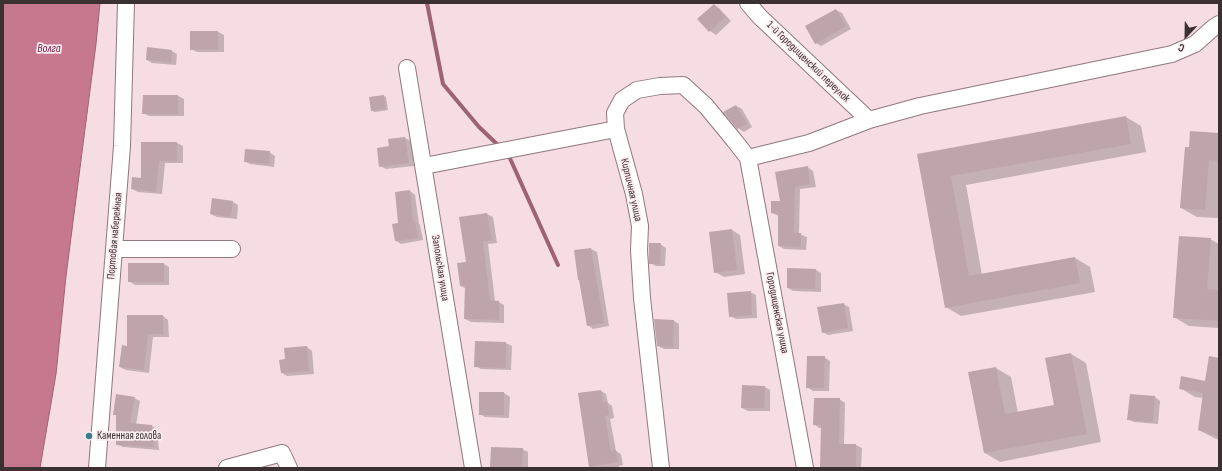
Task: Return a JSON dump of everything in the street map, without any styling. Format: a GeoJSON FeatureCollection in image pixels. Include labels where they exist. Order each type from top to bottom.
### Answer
{"type":"FeatureCollection","features":[{"type":"Feature","properties":{"kind":"street","name":"Портовая набережная"},"geometry":{"type":"LineString","coordinates":[[97,468],[122,146],[126,3]]}},
{"type":"Feature","properties":{"kind":"street","name":"1-й Городищенский переулок"},"geometry":{"type":"LineString","coordinates":[[748,3],[760,17],[869,120]]}},
{"type":"Feature","properties":{"kind":"street"},"geometry":{"type":"LineString","coordinates":[[748,158],[809,144],[869,120],[920,106],[1172,54],[1195,44],[1219,24]]}},
{"type":"Feature","properties":{"kind":"street","name":"Запольская улица"},"geometry":{"type":"LineString","coordinates":[[407,68],[473,468]]}},
{"type":"Feature","properties":{"kind":"street","name":"Кирпичная улица"},"geometry":{"type":"LineString","coordinates":[[661,468],[642,298],[639,250],[640,226],[634,194],[616,129],[615,113],[622,100],[637,90],[660,86],[683,86],[706,106],[748,158]]}},
{"type":"Feature","properties":{"kind":"street"},"geometry":{"type":"LineString","coordinates":[[424,166],[616,129]]}},
{"type":"Feature","properties":{"kind":"street","name":"Городищенская улица"},"geometry":{"type":"LineString","coordinates":[[748,158],[806,468]]}},
{"type":"Feature","properties":{"kind":"street"},"geometry":{"type":"LineString","coordinates":[[114,249],[232,249]]}},
{"type":"Feature","properties":{"kind":"street"},"geometry":{"type":"LineString","coordinates":[[227,468],[282,452],[289,468]]}},
{"type":"Feature","properties":{"kind":"water","name":"Волга"},"geometry":{"type":"Polygon","coordinates":[[[3,3],[100,3],[66,276],[56,374],[40,468],[3,468],[3,3]]]}},
{"type":"Feature","properties":{"kind":"building"},"geometry":{"type":"Polygon","coordinates":[[[714,4],[726,17],[709,32],[697,19],[714,4]]]}},
{"type":"Feature","properties":{"kind":"building"},"geometry":{"type":"Polygon","coordinates":[[[836,9],[846,26],[815,44],[805,26],[836,9]]]}},
{"type":"Feature","properties":{"kind":"building"},"geometry":{"type":"Polygon","coordinates":[[[190,31],[218,31],[218,49],[190,50],[190,31]]]}},
{"type":"Feature","properties":{"kind":"building"},"geometry":{"type":"Polygon","coordinates":[[[147,47],[172,50],[171,62],[146,60],[147,47]]]}},
{"type":"Feature","properties":{"kind":"building"},"geometry":{"type":"Polygon","coordinates":[[[143,95],[178,95],[178,114],[142,114],[143,95]]]}},
{"type":"Feature","properties":{"kind":"building"},"geometry":{"type":"Polygon","coordinates":[[[384,95],[386,109],[371,111],[369,97],[384,95]]]}},
{"type":"Feature","properties":{"kind":"building"},"geometry":{"type":"Polygon","coordinates":[[[736,105],[747,124],[737,129],[723,112],[736,105]]]}},
{"type":"Feature","properties":{"kind":"building"},"geometry":{"type":"Polygon","coordinates":[[[1126,116],[1131,144],[951,176],[969,276],[1075,257],[1080,283],[945,308],[917,154],[1126,116]]]}},
{"type":"Feature","properties":{"kind":"building"},"geometry":{"type":"Polygon","coordinates":[[[1190,131],[1219,133],[1219,161],[1209,160],[1205,210],[1180,208],[1185,147],[1189,147],[1190,131]]]}},
{"type":"Feature","properties":{"kind":"building"},"geometry":{"type":"Polygon","coordinates":[[[405,137],[409,163],[379,167],[377,148],[389,146],[388,139],[405,137]]]}},
{"type":"Feature","properties":{"kind":"building"},"geometry":{"type":"Polygon","coordinates":[[[141,142],[177,142],[177,161],[159,161],[156,192],[131,189],[132,177],[141,178],[141,142]]]}},
{"type":"Feature","properties":{"kind":"building"},"geometry":{"type":"Polygon","coordinates":[[[245,149],[270,151],[269,164],[244,162],[245,149]]]}},
{"type":"Feature","properties":{"kind":"building"},"geometry":{"type":"Polygon","coordinates":[[[808,166],[810,184],[795,187],[794,233],[801,233],[801,247],[778,246],[778,214],[771,213],[771,201],[780,201],[775,172],[808,166]]]}},
{"type":"Feature","properties":{"kind":"building"},"geometry":{"type":"Polygon","coordinates":[[[410,190],[413,221],[415,220],[418,238],[395,241],[392,224],[398,223],[395,192],[410,190]]]}},
{"type":"Feature","properties":{"kind":"building"},"geometry":{"type":"Polygon","coordinates":[[[212,198],[233,201],[231,217],[210,214],[212,198]]]}},
{"type":"Feature","properties":{"kind":"building"},"geometry":{"type":"Polygon","coordinates":[[[487,213],[492,240],[483,241],[490,300],[499,301],[499,320],[464,319],[465,286],[460,286],[457,263],[466,262],[459,217],[487,213]]]}},
{"type":"Feature","properties":{"kind":"building"},"geometry":{"type":"Polygon","coordinates":[[[732,229],[737,270],[714,273],[709,232],[732,229]]]}},
{"type":"Feature","properties":{"kind":"building"},"geometry":{"type":"Polygon","coordinates":[[[1179,236],[1211,238],[1207,289],[1219,290],[1219,321],[1173,318],[1179,236]]]}},
{"type":"Feature","properties":{"kind":"building"},"geometry":{"type":"Polygon","coordinates":[[[649,243],[661,243],[660,264],[649,264],[649,243]]]}},
{"type":"Feature","properties":{"kind":"building"},"geometry":{"type":"Polygon","coordinates":[[[591,248],[604,323],[587,326],[574,250],[591,248]]]}},
{"type":"Feature","properties":{"kind":"building"},"geometry":{"type":"Polygon","coordinates":[[[128,263],[164,263],[164,282],[128,282],[128,263]]]}},
{"type":"Feature","properties":{"kind":"building"},"geometry":{"type":"Polygon","coordinates":[[[787,268],[816,269],[815,289],[787,288],[787,268]]]}},
{"type":"Feature","properties":{"kind":"building"},"geometry":{"type":"Polygon","coordinates":[[[751,291],[752,315],[729,317],[727,293],[751,291]]]}},
{"type":"Feature","properties":{"kind":"building"},"geometry":{"type":"Polygon","coordinates":[[[844,303],[848,328],[822,333],[817,307],[844,303]]]}},
{"type":"Feature","properties":{"kind":"building"},"geometry":{"type":"Polygon","coordinates":[[[127,315],[163,315],[163,334],[148,334],[144,370],[119,367],[122,345],[127,346],[127,315]]]}},
{"type":"Feature","properties":{"kind":"building"},"geometry":{"type":"Polygon","coordinates":[[[654,319],[674,320],[673,347],[657,346],[654,319]]]}},
{"type":"Feature","properties":{"kind":"building"},"geometry":{"type":"Polygon","coordinates":[[[475,341],[506,342],[506,368],[474,367],[475,341]]]}},
{"type":"Feature","properties":{"kind":"building"},"geometry":{"type":"Polygon","coordinates":[[[307,346],[309,371],[281,373],[279,360],[285,359],[284,348],[307,346]]]}},
{"type":"Feature","properties":{"kind":"building"},"geometry":{"type":"Polygon","coordinates":[[[1071,353],[1087,434],[984,453],[968,372],[996,367],[1005,414],[1054,405],[1045,358],[1071,353]]]}},
{"type":"Feature","properties":{"kind":"building"},"geometry":{"type":"Polygon","coordinates":[[[807,356],[825,356],[824,388],[806,388],[807,356]]]}},
{"type":"Feature","properties":{"kind":"building"},"geometry":{"type":"Polygon","coordinates":[[[1209,356],[1219,358],[1219,437],[1198,430],[1203,393],[1179,389],[1181,376],[1205,381],[1209,356]]]}},
{"type":"Feature","properties":{"kind":"building"},"geometry":{"type":"Polygon","coordinates":[[[742,385],[765,386],[764,408],[741,408],[742,385]]]}},
{"type":"Feature","properties":{"kind":"building"},"geometry":{"type":"Polygon","coordinates":[[[601,390],[603,402],[607,402],[609,415],[605,416],[611,451],[616,450],[618,462],[589,467],[578,393],[601,390]]]}},
{"type":"Feature","properties":{"kind":"building"},"geometry":{"type":"Polygon","coordinates":[[[479,392],[504,392],[504,415],[479,415],[479,392]]]}},
{"type":"Feature","properties":{"kind":"building"},"geometry":{"type":"Polygon","coordinates":[[[116,394],[135,397],[130,423],[152,425],[154,447],[116,445],[116,415],[113,415],[116,394]]]}},
{"type":"Feature","properties":{"kind":"building"},"geometry":{"type":"Polygon","coordinates":[[[1130,394],[1155,396],[1153,422],[1127,420],[1130,394]]]}},
{"type":"Feature","properties":{"kind":"building"},"geometry":{"type":"Polygon","coordinates":[[[814,398],[840,398],[839,444],[856,444],[856,468],[820,467],[821,425],[813,425],[814,398]]]}},
{"type":"Feature","properties":{"kind":"building"},"geometry":{"type":"Polygon","coordinates":[[[491,447],[523,448],[522,468],[490,468],[491,447]]]}},
{"type":"Feature","properties":{"kind":"waterway"},"geometry":{"type":"LineString","coordinates":[[427,3],[443,84],[479,127],[500,147]]}},
{"type":"Feature","properties":{"kind":"waterway"},"geometry":{"type":"LineString","coordinates":[[508,154],[558,265]]}},
{"type":"Feature","properties":{"kind":"place","name":"Каменная голова"},"geometry":{"type":"Point","coordinates":[89,436]}}]}
